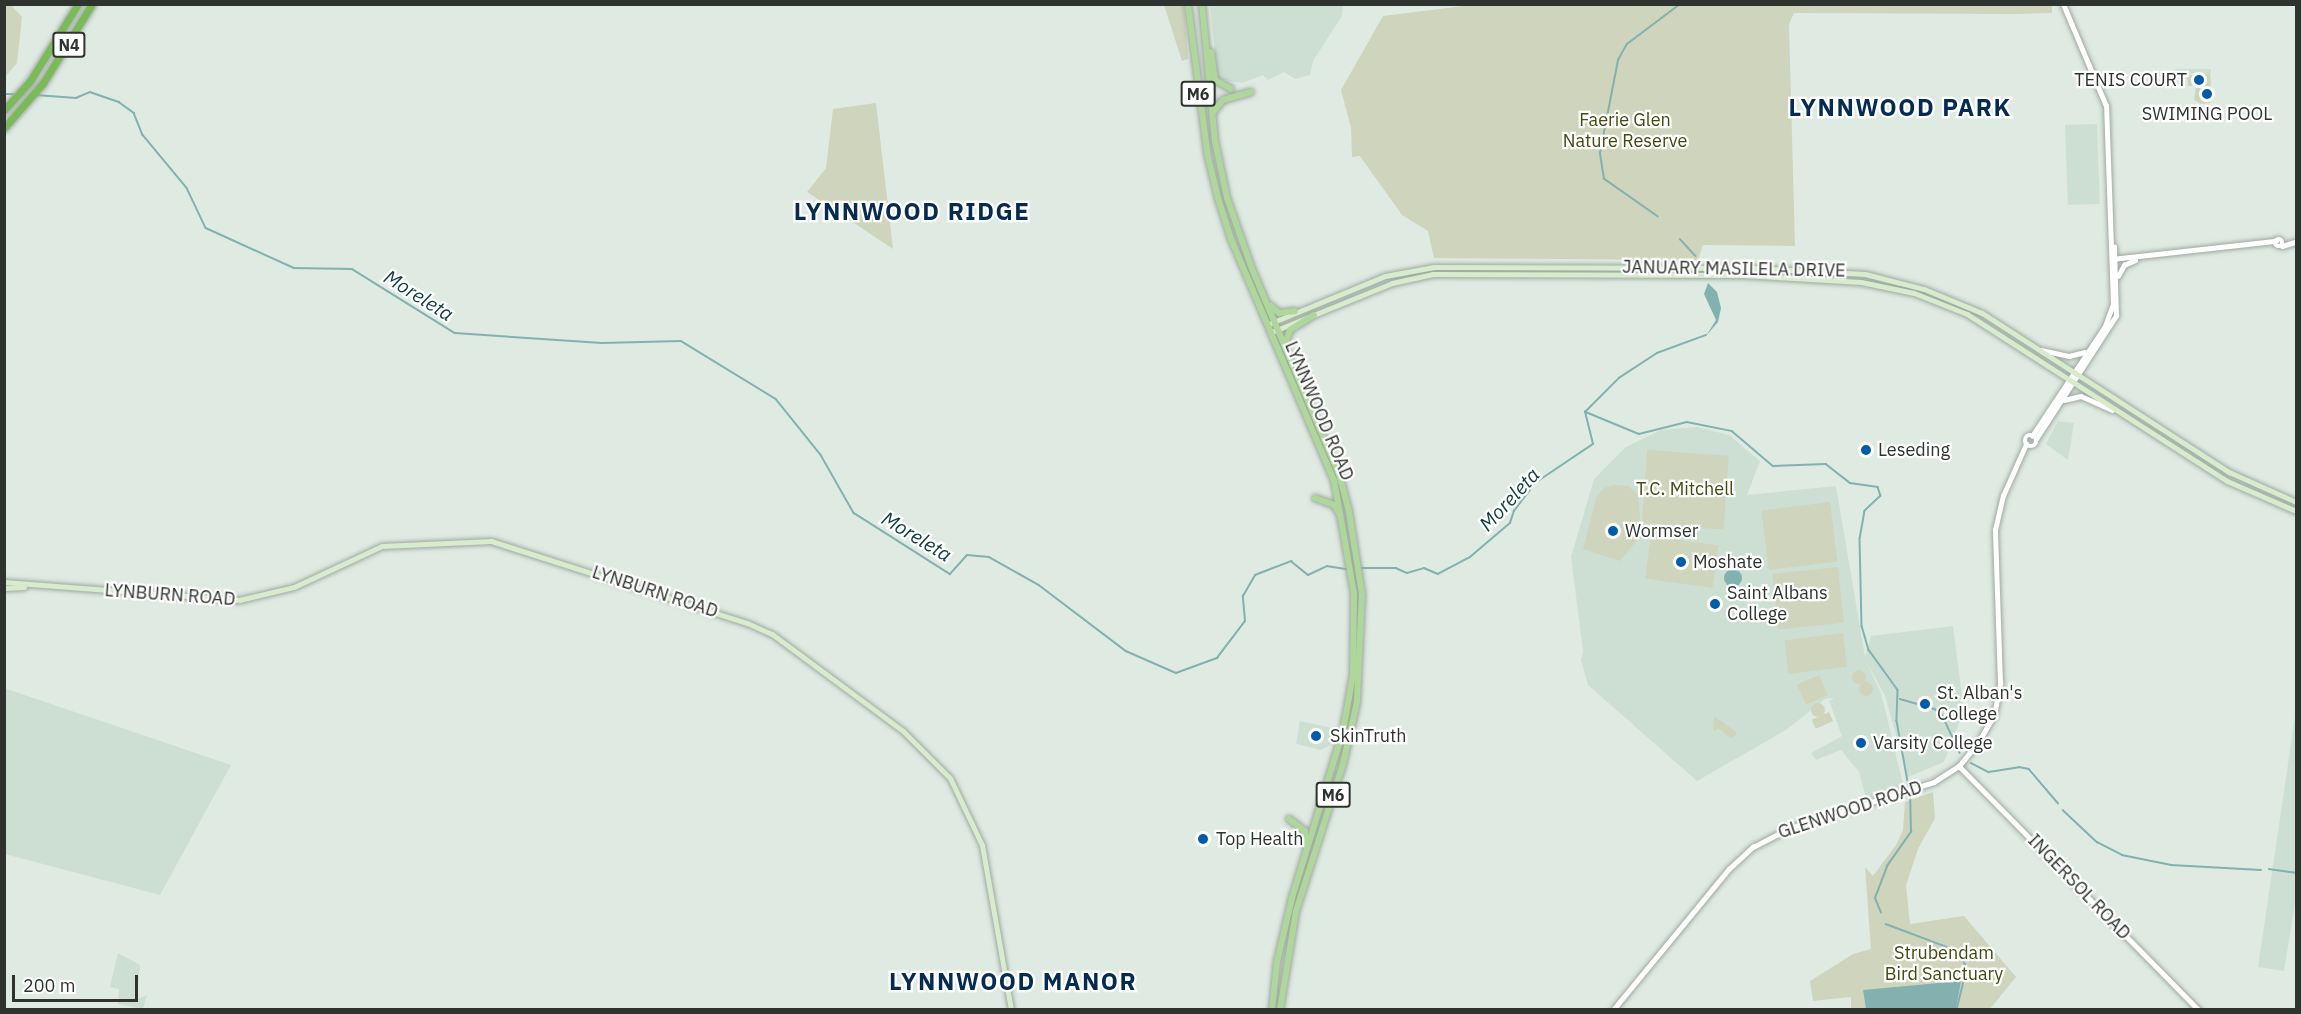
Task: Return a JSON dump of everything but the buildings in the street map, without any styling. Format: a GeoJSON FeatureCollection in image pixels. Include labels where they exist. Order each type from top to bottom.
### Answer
{"type":"FeatureCollection","features":[{"type":"Feature","properties":{"kind":"highway","name":"N4"},"geometry":{"type":"LineString","coordinates":[[4,110],[30,81],[78,4]]}},
{"type":"Feature","properties":{"kind":"highway","name":"N4"},"geometry":{"type":"LineString","coordinates":[[4,128],[43,83],[92,4]]}},
{"type":"Feature","properties":{"kind":"main road","name":"LYNNWOOD ROAD"},"geometry":{"type":"LineString","coordinates":[[1188,4],[1197,82],[1214,183],[1230,239],[1330,469],[1346,533],[1354,593],[1354,651],[1349,702],[1277,962],[1272,1010]]}},
{"type":"Feature","properties":{"kind":"main road","name":"LYNNWOOD ROAD"},"geometry":{"type":"LineString","coordinates":[[1202,4],[1209,95],[1227,198],[1277,330],[1339,474],[1357,555],[1362,594],[1362,652],[1353,722],[1296,911],[1280,1010]]}},
{"type":"Feature","properties":{"kind":"main road"},"geometry":{"type":"LineString","coordinates":[[1204,29],[1215,80],[1231,89]]}},
{"type":"Feature","properties":{"kind":"main road"},"geometry":{"type":"LineString","coordinates":[[1197,82],[1209,95],[1214,183]]}},
{"type":"Feature","properties":{"kind":"main road"},"geometry":{"type":"LineString","coordinates":[[1213,114],[1223,99],[1251,92]]}},
{"type":"Feature","properties":{"kind":"main road","name":"JANUARY MASILELA DRIVE"},"geometry":{"type":"LineString","coordinates":[[1267,325],[1295,311],[1385,276],[1446,266],[1815,269],[1865,274],[1924,288],[1982,313],[2229,472],[2296,502]]}},
{"type":"Feature","properties":{"kind":"main road","name":"JANUARY MASILELA DRIVE"},"geometry":{"type":"LineString","coordinates":[[1270,332],[1392,283],[1432,274],[1835,278],[1894,288],[1958,310],[2227,481],[2296,511]]}},
{"type":"Feature","properties":{"kind":"main road"},"geometry":{"type":"LineString","coordinates":[[1260,287],[1276,312],[1295,311]]}},
{"type":"Feature","properties":{"kind":"main road"},"geometry":{"type":"LineString","coordinates":[[1285,347],[1290,330],[1314,315]]}},
{"type":"Feature","properties":{"kind":"main road"},"geometry":{"type":"LineString","coordinates":[[1316,498],[1337,508],[1346,533]]}},
{"type":"Feature","properties":{"kind":"main road","name":"LYNBURN ROAD"},"geometry":{"type":"LineString","coordinates":[[41,586],[246,600],[294,587],[382,546],[491,541],[772,634],[903,731],[950,778],[982,845],[1011,1010]]}},
{"type":"Feature","properties":{"kind":"main road"},"geometry":{"type":"LineString","coordinates":[[4,582],[41,586]]}},
{"type":"Feature","properties":{"kind":"main road"},"geometry":{"type":"LineString","coordinates":[[4,588],[41,586]]}},
{"type":"Feature","properties":{"kind":"main road"},"geometry":{"type":"LineString","coordinates":[[1289,819],[1305,831],[1305,855]]}},
{"type":"Feature","properties":{"kind":"street"},"geometry":{"type":"LineString","coordinates":[[2029,446],[2071,383],[2081,375],[2116,316],[2117,278],[2105,99],[2062,4]]}},
{"type":"Feature","properties":{"kind":"street"},"geometry":{"type":"LineString","coordinates":[[2114,259],[2296,242]]}},
{"type":"Feature","properties":{"kind":"street"},"geometry":{"type":"LineString","coordinates":[[2117,278],[2128,262],[2160,255]]}},
{"type":"Feature","properties":{"kind":"street"},"geometry":{"type":"LineString","coordinates":[[2029,446],[2026,439],[2034,437],[2064,400],[2074,371],[2112,311],[2114,259]]}},
{"type":"Feature","properties":{"kind":"street"},"geometry":{"type":"LineString","coordinates":[[2041,350],[2069,356],[2088,350]]}},
{"type":"Feature","properties":{"kind":"street"},"geometry":{"type":"LineString","coordinates":[[2064,400],[2081,396],[2112,410]]}},
{"type":"Feature","properties":{"kind":"street","name":"GLENWOOD ROAD"},"geometry":{"type":"LineString","coordinates":[[1613,1010],[1729,869],[1753,847],[1790,828],[1915,790],[1959,766],[1984,734],[1999,695],[1993,543],[2000,505],[2013,473],[2029,446]]}},
{"type":"Feature","properties":{"kind":"street","name":"INGERSOL ROAD"},"geometry":{"type":"LineString","coordinates":[[1959,766],[2199,1009]]}},
{"type":"Feature","properties":{"kind":"shaded area"},"geometry":{"type":"Polygon","coordinates":[[[1210,5],[1343,5],[1342,16],[1313,61],[1310,75],[1295,79],[1284,72],[1268,80],[1263,75],[1242,83],[1218,79],[1210,5]]]}},
{"type":"Feature","properties":{"kind":"shaded area"},"geometry":{"type":"Polygon","coordinates":[[[2175,69],[2211,69],[2211,73],[2175,73],[2175,69]]]}},
{"type":"Feature","properties":{"kind":"shaded area"},"geometry":{"type":"Polygon","coordinates":[[[2097,124],[2100,204],[2068,205],[2065,125],[2097,124]]]}},
{"type":"Feature","properties":{"kind":"shaded area"},"geometry":{"type":"Polygon","coordinates":[[[2058,421],[2074,423],[2068,460],[2046,444],[2058,421]]]}},
{"type":"Feature","properties":{"kind":"shaded area","name":"Saint Albans College"},"geometry":{"type":"Polygon","coordinates":[[[1697,427],[1729,435],[1760,461],[1747,495],[1836,486],[1865,657],[1871,636],[1953,626],[1964,711],[1944,762],[1908,777],[1885,696],[1866,661],[1881,693],[1904,788],[1866,798],[1859,772],[1841,750],[1816,760],[1811,753],[1842,736],[1829,701],[1834,698],[1825,699],[1786,730],[1697,781],[1588,685],[1581,660],[1583,651],[1571,557],[1594,479],[1626,447],[1661,430],[1697,427]]]}},
{"type":"Feature","properties":{"kind":"shaded area"},"geometry":{"type":"Polygon","coordinates":[[[4,688],[231,765],[160,895],[5,854],[4,688]]]}},
{"type":"Feature","properties":{"kind":"shaded area"},"geometry":{"type":"Polygon","coordinates":[[[2296,710],[2296,897],[2284,971],[2258,967],[2296,710]]]}},
{"type":"Feature","properties":{"kind":"shaded area","name":"SkinTruth"},"geometry":{"type":"Polygon","coordinates":[[[1300,721],[1337,729],[1334,743],[1321,750],[1296,744],[1300,721]]]}},
{"type":"Feature","properties":{"kind":"shaded area"},"geometry":{"type":"Polygon","coordinates":[[[118,953],[140,965],[137,995],[138,999],[147,995],[143,1009],[118,1004],[119,989],[110,987],[118,953]]]}},
{"type":"Feature","properties":{"kind":"green space"},"geometry":{"type":"Polygon","coordinates":[[[5,4],[11,5],[22,17],[17,63],[5,77],[5,4]]]}},
{"type":"Feature","properties":{"kind":"green space","name":"Faerie Glen Nature Reserve"},"geometry":{"type":"Polygon","coordinates":[[[2052,4],[2052,13],[1794,13],[1789,24],[1795,246],[1703,245],[1698,260],[1434,258],[1428,231],[1402,215],[1360,156],[1352,157],[1351,128],[1341,90],[1383,16],[1472,5],[2052,4]]]}},
{"type":"Feature","properties":{"kind":"green space"},"geometry":{"type":"Polygon","coordinates":[[[1164,5],[1184,5],[1188,59],[1182,61],[1164,5]]]}},
{"type":"Feature","properties":{"kind":"green space"},"geometry":{"type":"Polygon","coordinates":[[[2210,73],[2212,98],[2210,103],[2201,104],[2194,100],[2196,86],[2188,86],[2187,75],[2210,73]]]}},
{"type":"Feature","properties":{"kind":"green space"},"geometry":{"type":"Polygon","coordinates":[[[876,103],[893,249],[807,192],[826,168],[833,109],[876,103]]]}},
{"type":"Feature","properties":{"kind":"green space","name":"T.C. Mitchell"},"geometry":{"type":"Polygon","coordinates":[[[1647,450],[1729,456],[1724,530],[1642,524],[1647,450]]]}},
{"type":"Feature","properties":{"kind":"green space","name":"Wormser"},"geometry":{"type":"Polygon","coordinates":[[[1613,485],[1628,486],[1638,494],[1640,517],[1637,540],[1620,561],[1583,549],[1596,498],[1604,488],[1613,485]]]}},
{"type":"Feature","properties":{"kind":"green space"},"geometry":{"type":"Polygon","coordinates":[[[1830,502],[1837,562],[1769,570],[1762,510],[1830,502]]]}},
{"type":"Feature","properties":{"kind":"green space","name":"Moshate"},"geometry":{"type":"Polygon","coordinates":[[[1651,536],[1718,545],[1712,588],[1645,579],[1651,536]]]}},
{"type":"Feature","properties":{"kind":"green space"},"geometry":{"type":"Polygon","coordinates":[[[1838,567],[1844,623],[1778,630],[1772,574],[1838,567]]]}},
{"type":"Feature","properties":{"kind":"green space"},"geometry":{"type":"Polygon","coordinates":[[[1843,633],[1847,667],[1789,674],[1784,640],[1843,633]]]}},
{"type":"Feature","properties":{"kind":"green space"},"geometry":{"type":"Polygon","coordinates":[[[1856,670],[1862,670],[1866,677],[1862,684],[1856,684],[1852,680],[1852,674],[1856,670]]]}},
{"type":"Feature","properties":{"kind":"green space"},"geometry":{"type":"Polygon","coordinates":[[[1819,675],[1828,695],[1806,705],[1797,685],[1819,675]]]}},
{"type":"Feature","properties":{"kind":"green space"},"geometry":{"type":"Polygon","coordinates":[[[1863,682],[1869,682],[1873,689],[1869,696],[1863,696],[1859,692],[1859,686],[1863,682]]]}},
{"type":"Feature","properties":{"kind":"green space"},"geometry":{"type":"Polygon","coordinates":[[[1815,703],[1821,703],[1825,710],[1821,717],[1815,717],[1811,713],[1811,707],[1815,703]]]}},
{"type":"Feature","properties":{"kind":"green space"},"geometry":{"type":"Polygon","coordinates":[[[1829,712],[1833,721],[1816,729],[1812,720],[1829,712]]]}},
{"type":"Feature","properties":{"kind":"green space"},"geometry":{"type":"Polygon","coordinates":[[[1714,716],[1737,734],[1731,738],[1719,729],[1713,731],[1714,716]]]}},
{"type":"Feature","properties":{"kind":"green space","name":"Strubendam Bird Sanctuary"},"geometry":{"type":"Polygon","coordinates":[[[1933,792],[1935,818],[1918,849],[1906,885],[1910,924],[1964,916],[2016,977],[1989,1010],[1851,1009],[1851,997],[1813,1001],[1810,981],[1853,954],[1871,949],[1865,867],[1873,876],[1896,845],[1903,830],[1905,802],[1933,792]]]}},
{"type":"Feature","properties":{"kind":"water"},"geometry":{"type":"Polygon","coordinates":[[[1708,283],[1717,292],[1721,308],[1718,322],[1706,336],[1716,320],[1704,294],[1708,283]]]}},
{"type":"Feature","properties":{"kind":"water"},"geometry":{"type":"Polygon","coordinates":[[[1733,569],[1739,572],[1742,578],[1739,584],[1733,587],[1727,584],[1724,578],[1727,572],[1733,569]]]}},
{"type":"Feature","properties":{"kind":"water"},"geometry":{"type":"Polygon","coordinates":[[[1961,981],[1956,1009],[1866,1009],[1863,990],[1961,981]]]}},
{"type":"Feature","properties":{"kind":"waterway","name":"Moreleta"},"geometry":{"type":"LineString","coordinates":[[1658,217],[1604,179],[1600,153],[1618,60],[1627,44],[1680,4]]}},
{"type":"Feature","properties":{"kind":"waterway","name":"Moreleta"},"geometry":{"type":"LineString","coordinates":[[36,95],[76,98],[90,92],[119,102],[134,113],[143,135],[187,188],[206,228],[294,268],[352,269],[455,333],[602,343],[681,341],[776,399],[821,455],[854,513],[950,574],[967,555],[989,557],[1039,585],[1126,651],[1176,673],[1217,658],[1245,621],[1243,596],[1255,575],[1291,561],[1308,575],[1327,566],[1347,569]]}},
{"type":"Feature","properties":{"kind":"waterway","name":"Moreleta"},"geometry":{"type":"LineString","coordinates":[[4,94],[13,94]]}},
{"type":"Feature","properties":{"kind":"waterway","name":"Moreleta"},"geometry":{"type":"LineString","coordinates":[[1680,239],[1696,256]]}},
{"type":"Feature","properties":{"kind":"waterway","name":"Moreleta"},"geometry":{"type":"LineString","coordinates":[[1361,568],[1396,568],[1407,573],[1424,568],[1438,574],[1470,557],[1510,523],[1514,511],[1535,483],[1593,444],[1585,412],[1619,378],[1657,353],[1706,335]]}},
{"type":"Feature","properties":{"kind":"waterway"},"geometry":{"type":"LineString","coordinates":[[1586,412],[1639,434],[1687,422],[1732,431],[1773,466],[1826,464],[1850,483],[1878,487],[1881,496],[1865,511],[1860,538],[1862,626],[1869,650],[1898,690],[1897,721],[1909,787]]}},
{"type":"Feature","properties":{"kind":"waterway"},"geometry":{"type":"LineString","coordinates":[[1900,699],[1925,706]]}},
{"type":"Feature","properties":{"kind":"waterway"},"geometry":{"type":"LineString","coordinates":[[1932,708],[1941,712],[1960,753]]}},
{"type":"Feature","properties":{"kind":"waterway"},"geometry":{"type":"LineString","coordinates":[[1971,763],[1989,772],[2019,767],[2029,769],[2058,803]]}},
{"type":"Feature","properties":{"kind":"waterway"},"geometry":{"type":"LineString","coordinates":[[1881,913],[1875,898],[1887,866],[1911,832],[1910,792]]}},
{"type":"Feature","properties":{"kind":"waterway"},"geometry":{"type":"LineString","coordinates":[[2063,810],[2097,842],[2122,855],[2171,865],[2261,870]]}},
{"type":"Feature","properties":{"kind":"waterway"},"geometry":{"type":"LineString","coordinates":[[2269,869],[2296,873]]}},
{"type":"Feature","properties":{"kind":"waterway"},"geometry":{"type":"LineString","coordinates":[[1886,924],[1950,948],[1963,959],[1967,969],[1957,1010]]}},
{"type":"Feature","properties":{"kind":"place","name":"TENIS COURT"},"geometry":{"type":"Point","coordinates":[2199,80]}},
{"type":"Feature","properties":{"kind":"place","name":"SWIMING POOL"},"geometry":{"type":"Point","coordinates":[2207,94]}},
{"type":"Feature","properties":{"kind":"place","name":"Leseding"},"geometry":{"type":"Point","coordinates":[1866,450]}},
{"type":"Feature","properties":{"kind":"place","name":"Wormser"},"geometry":{"type":"Point","coordinates":[1613,531]}},
{"type":"Feature","properties":{"kind":"place","name":"Moshate"},"geometry":{"type":"Point","coordinates":[1681,562]}},
{"type":"Feature","properties":{"kind":"place","name":"Saint Albans College"},"geometry":{"type":"Point","coordinates":[1715,604]}},
{"type":"Feature","properties":{"kind":"place","name":"St. Alban's College"},"geometry":{"type":"Point","coordinates":[1925,704]}},
{"type":"Feature","properties":{"kind":"place","name":"SkinTruth"},"geometry":{"type":"Point","coordinates":[1316,736]}},
{"type":"Feature","properties":{"kind":"place","name":"Varsity College"},"geometry":{"type":"Point","coordinates":[1861,743]}},
{"type":"Feature","properties":{"kind":"place","name":"Top Health"},"geometry":{"type":"Point","coordinates":[1203,839]}},
{"type":"Feature","properties":{"kind":"district","name":"LYNNWOOD PARK"},"geometry":{"type":"Point","coordinates":[1900,108]}},
{"type":"Feature","properties":{"kind":"district","name":"LYNNWOOD RIDGE"},"geometry":{"type":"Point","coordinates":[912,212]}},
{"type":"Feature","properties":{"kind":"district","name":"LYNNWOOD MANOR"},"geometry":{"type":"Point","coordinates":[1013,982]}}]}
